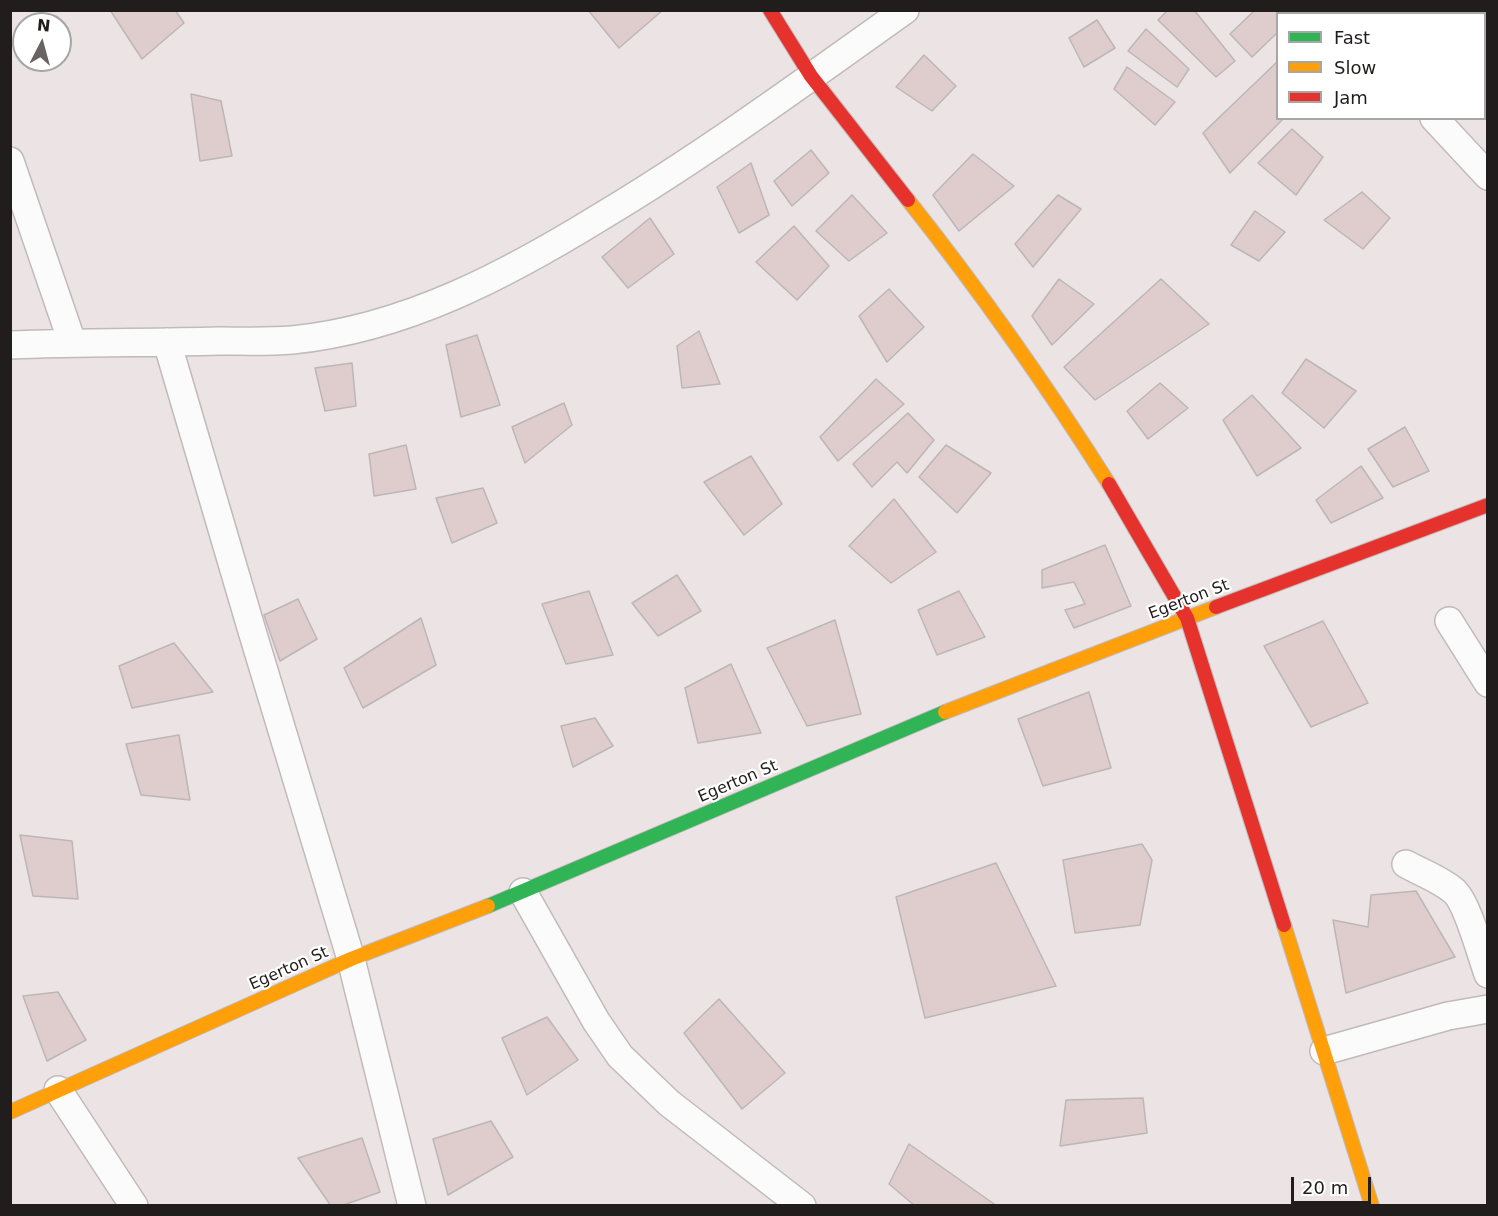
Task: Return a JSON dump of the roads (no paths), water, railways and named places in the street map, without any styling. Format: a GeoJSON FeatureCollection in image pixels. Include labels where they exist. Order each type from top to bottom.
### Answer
{"type":"FeatureCollection","features":[{"type":"Feature","properties":{"kind":"street"},"geometry":{"type":"LineString","coordinates":[[770,10],[811,76],[936,235],[1065,414],[1127,513],[1187,618],[1371,1206]]}},
{"type":"Feature","properties":{"kind":"street"},"geometry":{"type":"LineString","coordinates":[[10,345],[72,342],[293,340],[366,326],[413,312],[453,297],[560,242],[676,172],[905,10]]}},
{"type":"Feature","properties":{"kind":"street"},"geometry":{"type":"LineString","coordinates":[[1436,120],[1488,176]]}},
{"type":"Feature","properties":{"kind":"street"},"geometry":{"type":"LineString","coordinates":[[10,161],[72,342]]}},
{"type":"Feature","properties":{"kind":"street"},"geometry":{"type":"LineString","coordinates":[[167,342],[351,959],[412,1206]]}},
{"type":"Feature","properties":{"kind":"street","name":"Egerton St"},"geometry":{"type":"LineString","coordinates":[[10,1112],[351,959],[524,892],[931,717],[1488,505]]}},
{"type":"Feature","properties":{"kind":"street"},"geometry":{"type":"LineString","coordinates":[[1449,621],[1488,683]]}},
{"type":"Feature","properties":{"kind":"street"},"geometry":{"type":"LineString","coordinates":[[1406,864],[1448,886],[1457,894],[1464,906],[1488,974]]}},
{"type":"Feature","properties":{"kind":"street"},"geometry":{"type":"LineString","coordinates":[[524,892],[596,1021],[620,1056],[669,1103],[802,1206]]}},
{"type":"Feature","properties":{"kind":"street"},"geometry":{"type":"LineString","coordinates":[[1324,1051],[1448,1016],[1488,1009]]}},
{"type":"Feature","properties":{"kind":"street"},"geometry":{"type":"LineString","coordinates":[[58,1090],[134,1206]]}}]}
